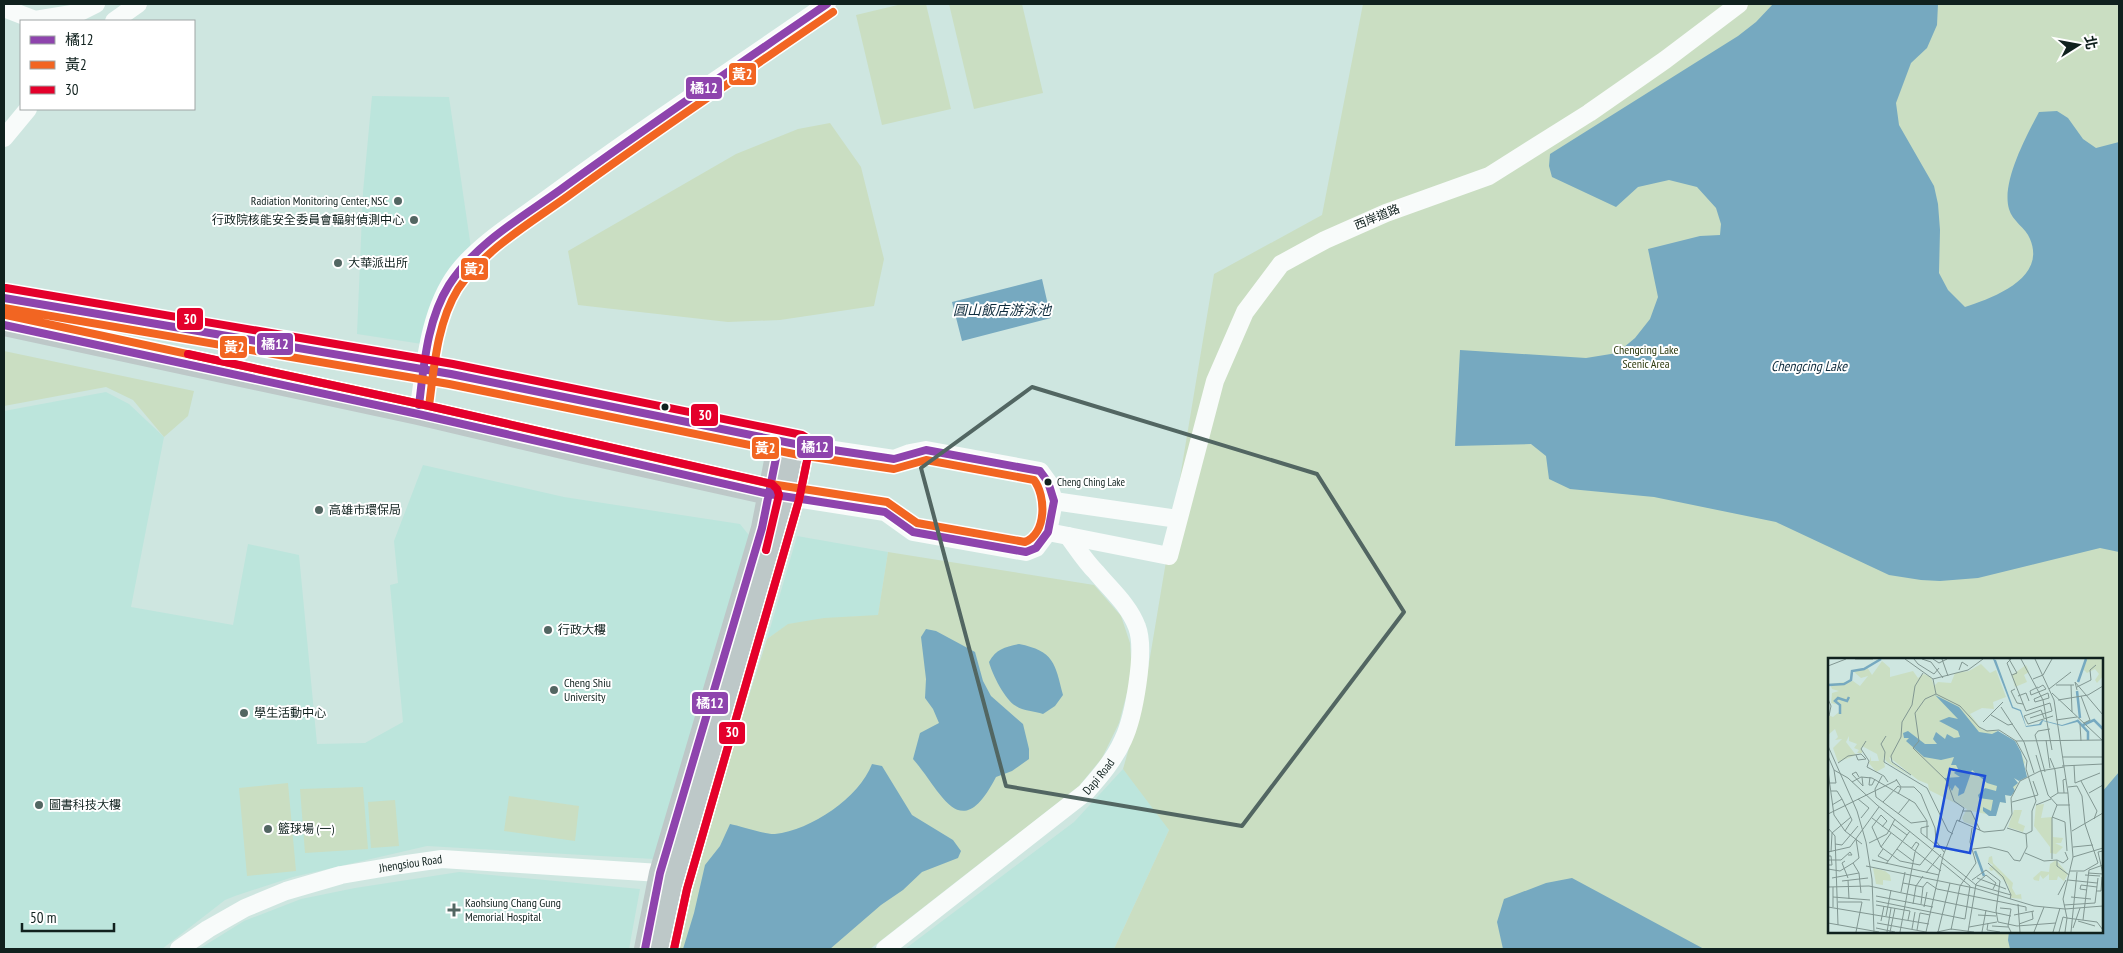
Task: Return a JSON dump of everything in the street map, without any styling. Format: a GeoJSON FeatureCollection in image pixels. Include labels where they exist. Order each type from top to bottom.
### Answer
{"type":"FeatureCollection","features":[{"type":"Feature","properties":{"kind":"main road"},"geometry":{"type":"LineString","coordinates":[[4,298],[424,370],[790,442],[779,495],[677,887],[664,949]]}},
{"type":"Feature","properties":{"kind":"main road"},"geometry":{"type":"LineString","coordinates":[[4,325],[418,414],[584,454],[779,495]]}},
{"type":"Feature","properties":{"kind":"main road"},"geometry":{"type":"LineString","coordinates":[[645,949],[660,873],[762,528],[779,495]]}},
{"type":"Feature","properties":{"kind":"street"},"geometry":{"type":"LineString","coordinates":[[4,8],[35,20],[78,13],[96,4]]}},
{"type":"Feature","properties":{"kind":"street"},"geometry":{"type":"LineString","coordinates":[[115,20],[138,4]]}},
{"type":"Feature","properties":{"kind":"street"},"geometry":{"type":"LineString","coordinates":[[418,414],[424,370],[441,300],[457,273],[475,253],[581,174],[827,4]]}},
{"type":"Feature","properties":{"kind":"street","name":"西岸道路"},"geometry":{"type":"LineString","coordinates":[[1068,536],[1169,556],[1215,381],[1246,312],[1281,264],[1325,240],[1386,213],[1489,176],[1589,113],[1665,60],[1739,4]]}},
{"type":"Feature","properties":{"kind":"street"},"geometry":{"type":"LineString","coordinates":[[4,138],[27,110]]}},
{"type":"Feature","properties":{"kind":"street"},"geometry":{"type":"LineString","coordinates":[[779,495],[885,512],[913,532],[1026,552],[1036,548],[1048,532],[1054,501],[1048,482],[1040,471],[926,450],[894,459],[790,442]]}},
{"type":"Feature","properties":{"kind":"street"},"geometry":{"type":"LineString","coordinates":[[1054,501],[1178,519]]}},
{"type":"Feature","properties":{"kind":"street"},"geometry":{"type":"LineString","coordinates":[[1048,532],[1068,536]]}},
{"type":"Feature","properties":{"kind":"street","name":"Dapi Road"},"geometry":{"type":"LineString","coordinates":[[885,949],[1086,792],[1108,767],[1124,739],[1134,700],[1140,659],[1137,628],[1120,599],[1094,571],[1068,536]]}},
{"type":"Feature","properties":{"kind":"street","name":"Jhengsiou Road"},"geometry":{"type":"LineString","coordinates":[[179,949],[208,929],[245,908],[286,891],[341,875],[381,868],[442,859],[660,873]]}},
{"type":"Feature","properties":{"kind":"highlighted area"},"geometry":{"type":"Polygon","coordinates":[[[1032,387],[1317,474],[1404,612],[1242,826],[1006,786],[921,468],[1032,387]]]}},
{"type":"Feature","properties":{"kind":"shaded area","name":"行政院核能安全委員會輻射偵測中心"},"geometry":{"type":"Polygon","coordinates":[[[372,96],[449,97],[471,248],[422,344],[357,334],[363,192],[372,96]]]}},
{"type":"Feature","properties":{"kind":"shaded area","name":"Cheng Shiu University"},"geometry":{"type":"Polygon","coordinates":[[[106,392],[129,404],[164,437],[131,607],[233,625],[248,544],[299,555],[317,744],[365,743],[403,722],[390,585],[398,583],[394,541],[423,465],[564,497],[740,524],[752,539],[654,859],[427,846],[293,877],[235,896],[225,900],[162,949],[4,949],[4,411],[106,392]]]}},
{"type":"Feature","properties":{"kind":"shaded area"},"geometry":{"type":"Polygon","coordinates":[[[797,536],[888,552],[878,616],[859,616],[789,624],[767,639],[797,536]]]}},
{"type":"Feature","properties":{"kind":"shaded area"},"geometry":{"type":"Polygon","coordinates":[[[1123,769],[1162,817],[1169,830],[1114,949],[905,949],[1074,822],[1123,769]]]}},
{"type":"Feature","properties":{"kind":"shaded area","name":"Kaohsiung Chang Gung Memorial Hospital"},"geometry":{"type":"Polygon","coordinates":[[[459,872],[640,889],[629,949],[199,949],[244,921],[301,899],[355,888],[459,872]]]}},
{"type":"Feature","properties":{"kind":"green space"},"geometry":{"type":"Polygon","coordinates":[[[902,4],[926,4],[951,109],[882,125],[856,15],[902,4]]]}},
{"type":"Feature","properties":{"kind":"green space"},"geometry":{"type":"Polygon","coordinates":[[[949,4],[1022,4],[1043,93],[974,109],[949,4]]]}},
{"type":"Feature","properties":{"kind":"green space","name":"Chengcing Lake Scenic Area"},"geometry":{"type":"Polygon","coordinates":[[[1363,4],[2119,4],[2119,949],[1114,949],[1169,830],[1123,769],[1143,699],[1214,274],[1322,215],[1363,4]]]}},
{"type":"Feature","properties":{"kind":"green space"},"geometry":{"type":"Polygon","coordinates":[[[830,123],[861,167],[884,259],[874,306],[780,320],[728,322],[578,305],[568,251],[736,154],[798,129],[830,123]]]}},
{"type":"Feature","properties":{"kind":"green space"},"geometry":{"type":"Polygon","coordinates":[[[4,351],[194,391],[188,416],[164,437],[133,400],[106,387],[4,406],[4,351]]]}},
{"type":"Feature","properties":{"kind":"green space"},"geometry":{"type":"Polygon","coordinates":[[[888,552],[1094,585],[1121,616],[1130,643],[1132,674],[1119,723],[1102,758],[1079,786],[870,949],[675,949],[701,847],[767,639],[788,624],[824,618],[878,615],[888,552]]]}},
{"type":"Feature","properties":{"kind":"green space","name":"籃球場 (一)"},"geometry":{"type":"Polygon","coordinates":[[[288,783],[296,871],[247,876],[239,788],[288,783]]]}},
{"type":"Feature","properties":{"kind":"green space"},"geometry":{"type":"Polygon","coordinates":[[[363,787],[368,849],[305,853],[300,789],[363,787]]]}},
{"type":"Feature","properties":{"kind":"green space"},"geometry":{"type":"Polygon","coordinates":[[[509,796],[579,806],[575,841],[504,831],[509,796]]]}},
{"type":"Feature","properties":{"kind":"green space"},"geometry":{"type":"Polygon","coordinates":[[[395,800],[399,846],[371,848],[368,802],[395,800]]]}},
{"type":"Feature","properties":{"kind":"water","name":"Chengcing Lake"},"geometry":{"type":"Polygon","coordinates":[[[1773,4],[1938,4],[1937,25],[1927,48],[1911,63],[1896,103],[1899,125],[1934,186],[1938,204],[1940,230],[1939,273],[1948,290],[1965,307],[1989,298],[2014,285],[2024,276],[2031,265],[2033,253],[2030,239],[2011,213],[2007,198],[2016,159],[2039,112],[2057,111],[2068,118],[2083,139],[2096,148],[2119,142],[2119,552],[2100,548],[1978,578],[1940,581],[1889,575],[1776,522],[1654,497],[1570,489],[1549,479],[1546,456],[1531,444],[1455,446],[1460,350],[1586,358],[1617,353],[1635,338],[1650,319],[1658,297],[1648,249],[1700,236],[1720,235],[1721,224],[1716,208],[1697,187],[1669,180],[1638,187],[1616,207],[1552,177],[1549,166],[1550,154],[1738,36],[1756,22],[1773,4]]]}},
{"type":"Feature","properties":{"kind":"water","name":"圓山飯店游泳池"},"geometry":{"type":"Polygon","coordinates":[[[1042,279],[1051,318],[962,341],[952,302],[1042,279]]]}},
{"type":"Feature","properties":{"kind":"water"},"geometry":{"type":"Polygon","coordinates":[[[926,629],[936,631],[975,652],[983,681],[991,696],[1023,724],[1029,749],[1029,759],[1012,771],[996,777],[983,798],[972,808],[962,811],[952,807],[943,798],[913,759],[920,733],[939,723],[933,709],[925,698],[926,679],[921,637],[926,629]]]}},
{"type":"Feature","properties":{"kind":"water"},"geometry":{"type":"Polygon","coordinates":[[[1019,644],[1040,650],[1051,660],[1058,675],[1063,695],[1055,706],[1043,714],[1022,709],[1012,703],[996,680],[989,662],[998,651],[1019,644]]]}},
{"type":"Feature","properties":{"kind":"water"},"geometry":{"type":"Polygon","coordinates":[[[872,764],[882,766],[912,815],[953,840],[961,851],[958,858],[922,872],[903,890],[881,905],[830,949],[683,949],[694,913],[705,865],[720,846],[730,824],[771,834],[804,826],[818,819],[845,800],[866,777],[872,764]]]}},
{"type":"Feature","properties":{"kind":"water"},"geometry":{"type":"Polygon","coordinates":[[[2119,772],[2119,949],[2010,949],[2009,933],[2103,933],[2103,791],[2119,772]]]}},
{"type":"Feature","properties":{"kind":"water"},"geometry":{"type":"Polygon","coordinates":[[[1572,878],[1704,949],[1503,949],[1497,922],[1504,899],[1546,883],[1572,878]]]}},
{"type":"Feature","properties":{"kind":"transit line","name":"橘12"},"geometry":{"type":"LineString","coordinates":[[419,405],[428,343],[436,313],[449,285],[472,256],[515,221],[827,4]]}},
{"type":"Feature","properties":{"kind":"transit line","name":"黃2"},"geometry":{"type":"LineString","coordinates":[[429,406],[435,361],[445,316],[458,289],[494,249],[666,126],[833,12]]}},
{"type":"Feature","properties":{"kind":"transit line","name":"30"},"geometry":{"type":"LineString","coordinates":[[6,288],[453,364],[802,435],[807,438],[810,446],[799,500],[687,889],[674,949]]}},
{"type":"Feature","properties":{"kind":"transit line","name":"橘12"},"geometry":{"type":"LineString","coordinates":[[4,298],[451,374],[800,445],[894,459],[926,450],[1040,471],[1048,482],[1054,501],[1048,532],[1036,548],[1026,552],[913,532],[885,512],[769,494],[418,414],[4,325]]}},
{"type":"Feature","properties":{"kind":"transit line","name":"黃2"},"geometry":{"type":"LineString","coordinates":[[4,308],[449,384],[799,455],[894,469],[926,460],[1034,480],[1041,495],[1041,523],[1032,537],[1025,542],[917,523],[887,502],[771,484],[420,404],[6,315]]}},
{"type":"Feature","properties":{"kind":"transit line","name":"30"},"geometry":{"type":"LineString","coordinates":[[188,354],[420,404],[772,484],[777,489],[779,495],[766,550]]}},
{"type":"Feature","properties":{"kind":"transit line","name":"橘12"},"geometry":{"type":"LineString","coordinates":[[645,949],[660,873],[762,528],[776,458]]}},
{"type":"Feature","properties":{"kind":"transit line","name":"黃2"},"geometry":{"type":"LineString","coordinates":[[674,949],[687,889],[799,500],[806,465]]}},
{"type":"Feature","properties":{"kind":"place","name":"Radiation Monitoring Center, NSC"},"geometry":{"type":"Point","coordinates":[398,201]}},
{"type":"Feature","properties":{"kind":"place","name":"行政院核能安全委員會輻射偵測中心"},"geometry":{"type":"Point","coordinates":[414,220]}},
{"type":"Feature","properties":{"kind":"place","name":"大華派出所"},"geometry":{"type":"Point","coordinates":[338,263]}},
{"type":"Feature","properties":{"kind":"place","name":"Cheng Ching Lake"},"geometry":{"type":"Point","coordinates":[1048,482]}},
{"type":"Feature","properties":{"kind":"place","name":"高雄市環保局"},"geometry":{"type":"Point","coordinates":[319,510]}},
{"type":"Feature","properties":{"kind":"place","name":"行政大樓"},"geometry":{"type":"Point","coordinates":[548,630]}},
{"type":"Feature","properties":{"kind":"place","name":"Cheng Shiu University"},"geometry":{"type":"Point","coordinates":[554,690]}},
{"type":"Feature","properties":{"kind":"place","name":"學生活動中心"},"geometry":{"type":"Point","coordinates":[244,713]}},
{"type":"Feature","properties":{"kind":"place","name":"圖書科技大樓"},"geometry":{"type":"Point","coordinates":[39,805]}},
{"type":"Feature","properties":{"kind":"place","name":"籃球場 (一)"},"geometry":{"type":"Point","coordinates":[268,829]}},
{"type":"Feature","properties":{"kind":"place","name":"Kaohsiung Chang Gung Memorial Hospital"},"geometry":{"type":"Point","coordinates":[454,910]}}]}
